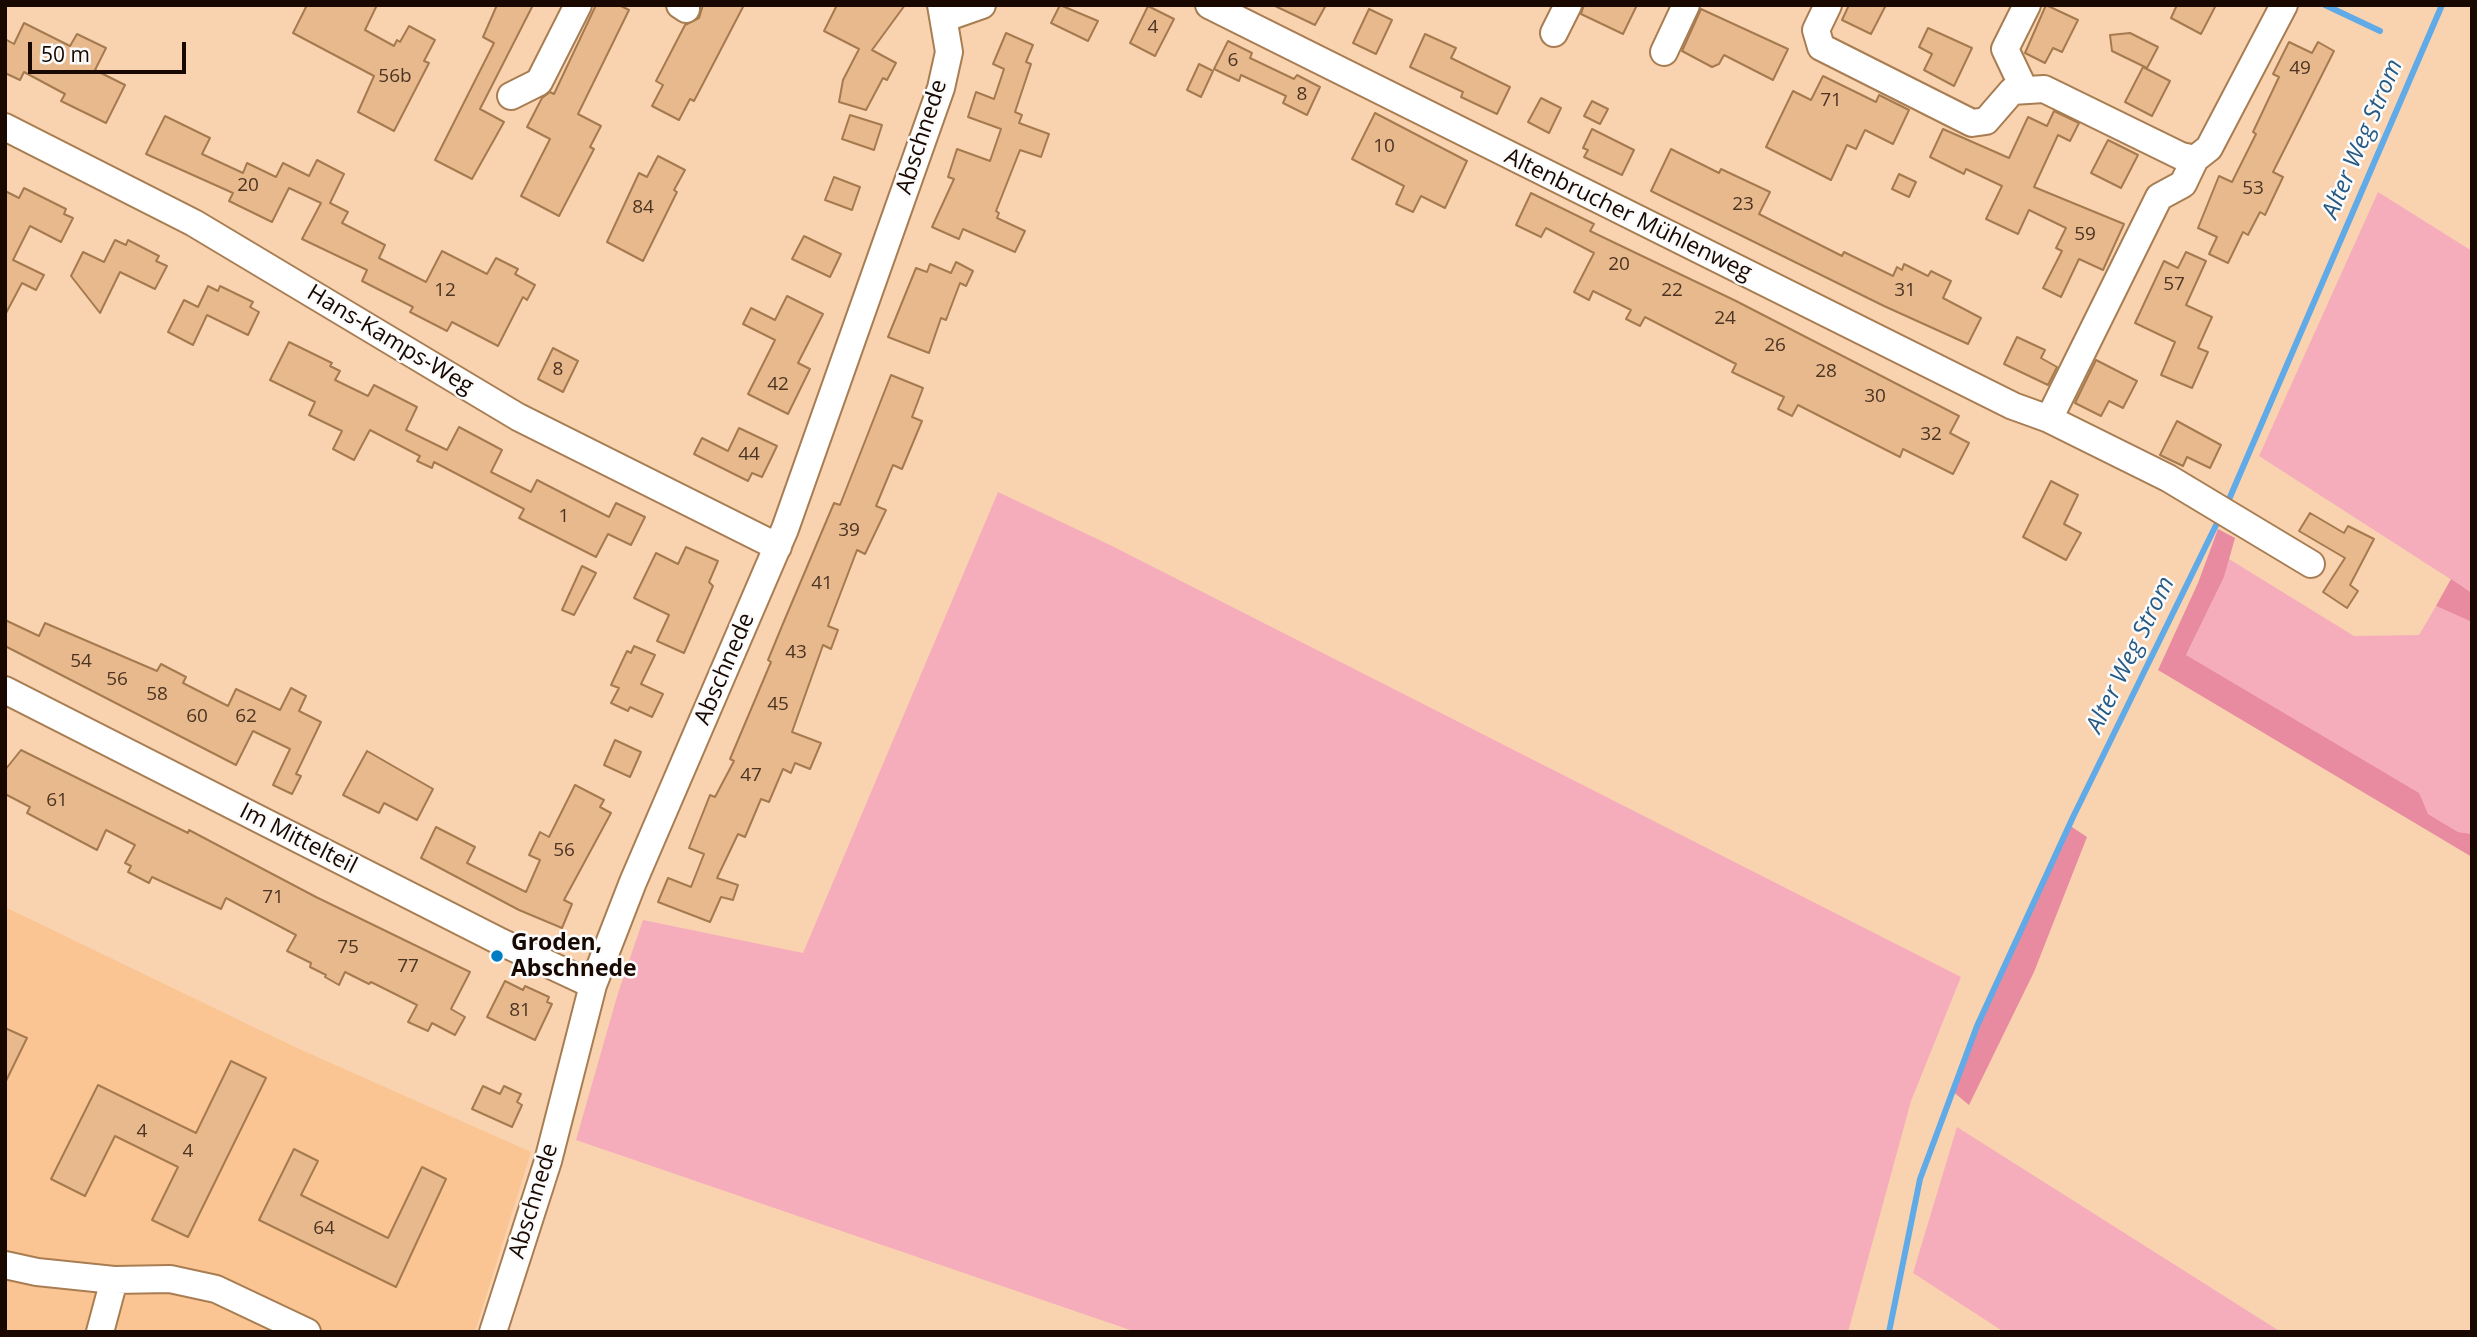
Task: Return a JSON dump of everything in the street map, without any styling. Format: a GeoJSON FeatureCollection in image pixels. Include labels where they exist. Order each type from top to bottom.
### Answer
{"type":"FeatureCollection","features":[{"type":"Feature","properties":{"kind":"street"},"geometry":{"type":"LineString","coordinates":[[511,96],[539,82],[578,5]]}},
{"type":"Feature","properties":{"kind":"street"},"geometry":{"type":"LineString","coordinates":[[943,12],[982,5]]}},
{"type":"Feature","properties":{"kind":"street","name":"Altenbrucher Mühlenweg"},"geometry":{"type":"LineString","coordinates":[[1209,5],[2013,406],[2049,419],[2218,506],[2311,564]]}},
{"type":"Feature","properties":{"kind":"street"},"geometry":{"type":"LineString","coordinates":[[1554,33],[1568,5]]}},
{"type":"Feature","properties":{"kind":"street"},"geometry":{"type":"LineString","coordinates":[[1664,52],[1686,5]]}},
{"type":"Feature","properties":{"kind":"street"},"geometry":{"type":"LineString","coordinates":[[1828,5],[1816,30],[1821,47],[1972,123],[1986,121],[2012,90],[2044,89],[2181,156],[2195,159]]}},
{"type":"Feature","properties":{"kind":"street"},"geometry":{"type":"LineString","coordinates":[[2024,89],[2005,48],[2026,5]]}},
{"type":"Feature","properties":{"kind":"street"},"geometry":{"type":"LineString","coordinates":[[2049,419],[2159,197],[2183,184],[2195,159],[2209,148],[2284,5]]}},
{"type":"Feature","properties":{"kind":"street","name":"Abschnede"},"geometry":{"type":"LineString","coordinates":[[493,1332],[548,1161],[593,985],[633,882],[778,547],[941,88],[948,52],[943,12]]}},
{"type":"Feature","properties":{"kind":"street","name":"Hans-Kamps-Weg"},"geometry":{"type":"LineString","coordinates":[[5,127],[194,223],[518,417],[778,547]]}},
{"type":"Feature","properties":{"kind":"street","name":"Im Mittelteil"},"geometry":{"type":"LineString","coordinates":[[5,690],[501,942],[593,985]]}},
{"type":"Feature","properties":{"kind":"street"},"geometry":{"type":"LineString","coordinates":[[5,1265],[37,1272],[114,1280],[170,1279],[216,1289],[307,1332]]}},
{"type":"Feature","properties":{"kind":"street"},"geometry":{"type":"LineString","coordinates":[[100,1332],[114,1280]]}},
{"type":"Feature","properties":{"kind":"shaded area"},"geometry":{"type":"Polygon","coordinates":[[[2378,192],[2472,251],[2472,593],[2259,456],[2378,192]]]}},
{"type":"Feature","properties":{"kind":"shaded area"},"geometry":{"type":"Polygon","coordinates":[[[998,492],[1112,546],[1961,977],[1911,1101],[1848,1332],[1136,1332],[576,1140],[618,993],[643,920],[803,953],[998,492]]]}},
{"type":"Feature","properties":{"kind":"shaded area"},"geometry":{"type":"Polygon","coordinates":[[[2218,529],[2235,538],[2224,577],[2186,655],[2419,793],[2428,814],[2458,832],[2472,834],[2472,857],[2158,670],[2198,583],[2218,529]]]}},
{"type":"Feature","properties":{"kind":"shaded area"},"geometry":{"type":"Polygon","coordinates":[[[2229,559],[2354,636],[2419,635],[2436,606],[2472,622],[2472,834],[2458,832],[2428,814],[2186,655],[2224,577],[2229,559]]]}},
{"type":"Feature","properties":{"kind":"shaded area"},"geometry":{"type":"Polygon","coordinates":[[[2451,579],[2472,593],[2472,622],[2436,606],[2451,579]]]}},
{"type":"Feature","properties":{"kind":"shaded area"},"geometry":{"type":"Polygon","coordinates":[[[2069,825],[2087,837],[2034,972],[1969,1105],[1951,1090],[2069,825]]]}},
{"type":"Feature","properties":{"kind":"shaded area"},"geometry":{"type":"Polygon","coordinates":[[[5,907],[297,1048],[531,1152],[475,1332],[5,1332],[5,907]]]}},
{"type":"Feature","properties":{"kind":"shaded area"},"geometry":{"type":"Polygon","coordinates":[[[1957,1127],[2281,1332],[2004,1332],[1913,1273],[1957,1127]]]}},
{"type":"Feature","properties":{"kind":"building"},"geometry":{"type":"Polygon","coordinates":[[[307,5],[377,5],[365,30],[394,46],[397,40],[400,42],[409,26],[435,40],[424,61],[429,63],[394,131],[358,112],[374,76],[293,33],[307,5]]]}},
{"type":"Feature","properties":{"kind":"building"},"geometry":{"type":"Polygon","coordinates":[[[497,5],[533,5],[480,109],[504,122],[472,179],[435,160],[494,43],[483,37],[497,5]]]}},
{"type":"Feature","properties":{"kind":"building"},"geometry":{"type":"Polygon","coordinates":[[[596,5],[619,5],[629,10],[578,114],[601,126],[590,147],[594,149],[559,216],[521,196],[550,139],[527,127],[542,98],[550,92],[554,94],[596,5]]]}},
{"type":"Feature","properties":{"kind":"building"},"geometry":{"type":"Polygon","coordinates":[[[703,5],[744,5],[694,101],[690,99],[679,120],[652,106],[663,85],[656,81],[685,25],[699,18],[703,5]]]}},
{"type":"Feature","properties":{"kind":"building"},"geometry":{"type":"Polygon","coordinates":[[[837,5],[905,5],[872,50],[896,63],[887,80],[883,78],[866,110],[839,102],[843,80],[859,49],[824,31],[837,5]]]}},
{"type":"Feature","properties":{"kind":"building"},"geometry":{"type":"Polygon","coordinates":[[[1060,5],[1098,21],[1088,41],[1051,23],[1060,5]]]}},
{"type":"Feature","properties":{"kind":"building"},"geometry":{"type":"Polygon","coordinates":[[[1273,5],[1326,5],[1315,25],[1273,5]]]}},
{"type":"Feature","properties":{"kind":"building"},"geometry":{"type":"Polygon","coordinates":[[[1584,5],[1637,5],[1623,34],[1581,14],[1584,5]]]}},
{"type":"Feature","properties":{"kind":"building"},"geometry":{"type":"Polygon","coordinates":[[[1849,5],[1886,5],[1871,34],[1842,20],[1849,5]]]}},
{"type":"Feature","properties":{"kind":"building"},"geometry":{"type":"Polygon","coordinates":[[[2046,5],[2078,20],[2062,52],[2053,48],[2045,63],[2025,53],[2046,5]]]}},
{"type":"Feature","properties":{"kind":"building"},"geometry":{"type":"Polygon","coordinates":[[[2177,5],[2216,5],[2201,34],[2171,18],[2177,5]]]}},
{"type":"Feature","properties":{"kind":"building"},"geometry":{"type":"Polygon","coordinates":[[[1148,6],[1174,19],[1155,56],[1130,43],[1148,6]]]}},
{"type":"Feature","properties":{"kind":"building"},"geometry":{"type":"Polygon","coordinates":[[[1369,9],[1392,20],[1376,54],[1353,43],[1369,9]]]}},
{"type":"Feature","properties":{"kind":"building"},"geometry":{"type":"Polygon","coordinates":[[[1701,9],[1788,49],[1773,80],[1724,55],[1719,64],[1712,67],[1682,51],[1701,9]]]}},
{"type":"Feature","properties":{"kind":"building"},"geometry":{"type":"Polygon","coordinates":[[[24,23],[70,46],[77,34],[106,48],[95,70],[125,85],[106,123],[61,101],[65,94],[24,72],[20,80],[5,73],[5,39],[14,44],[24,23]]]}},
{"type":"Feature","properties":{"kind":"building"},"geometry":{"type":"Polygon","coordinates":[[[1928,28],[1972,48],[1954,86],[1924,70],[1932,54],[1919,47],[1928,28]]]}},
{"type":"Feature","properties":{"kind":"building"},"geometry":{"type":"Polygon","coordinates":[[[1006,33],[1033,45],[1026,62],[1031,64],[1015,112],[1022,115],[1019,123],[1049,134],[1041,157],[1020,150],[996,211],[999,213],[997,218],[1025,231],[1015,252],[963,229],[959,239],[932,227],[954,179],[948,177],[957,149],[990,161],[1001,129],[968,117],[976,92],[994,99],[1004,69],[993,64],[1006,33]]]}},
{"type":"Feature","properties":{"kind":"building"},"geometry":{"type":"Polygon","coordinates":[[[2130,33],[2158,47],[2147,68],[2112,51],[2110,35],[2130,33]]]}},
{"type":"Feature","properties":{"kind":"building"},"geometry":{"type":"Polygon","coordinates":[[[1425,34],[1456,48],[1451,58],[1510,87],[1497,114],[1461,97],[1463,92],[1410,67],[1425,34]]]}},
{"type":"Feature","properties":{"kind":"building"},"geometry":{"type":"Polygon","coordinates":[[[1228,41],[1252,53],[1250,58],[1294,79],[1297,75],[1320,87],[1307,115],[1283,103],[1286,96],[1241,75],[1239,81],[1214,69],[1228,41]]]}},
{"type":"Feature","properties":{"kind":"building"},"geometry":{"type":"Polygon","coordinates":[[[2289,42],[2312,53],[2318,42],[2334,51],[2273,172],[2283,177],[2265,215],[2260,212],[2248,235],[2243,232],[2228,263],[2209,254],[2217,237],[2198,228],[2219,176],[2232,182],[2256,134],[2253,132],[2279,77],[2273,74],[2289,42]]]}},
{"type":"Feature","properties":{"kind":"building"},"geometry":{"type":"Polygon","coordinates":[[[1199,64],[1213,71],[1201,97],[1187,90],[1199,64]]]}},
{"type":"Feature","properties":{"kind":"building"},"geometry":{"type":"Polygon","coordinates":[[[2143,67],[2170,81],[2152,116],[2125,102],[2143,67]]]}},
{"type":"Feature","properties":{"kind":"building"},"geometry":{"type":"Polygon","coordinates":[[[1823,76],[1876,102],[1879,95],[1909,110],[1893,144],[1865,130],[1856,149],[1847,145],[1831,180],[1766,147],[1793,91],[1811,100],[1823,76]]]}},
{"type":"Feature","properties":{"kind":"building"},"geometry":{"type":"Polygon","coordinates":[[[1541,98],[1561,108],[1549,133],[1528,122],[1541,98]]]}},
{"type":"Feature","properties":{"kind":"building"},"geometry":{"type":"Polygon","coordinates":[[[1592,101],[1608,109],[1600,124],[1584,116],[1592,101]]]}},
{"type":"Feature","properties":{"kind":"building"},"geometry":{"type":"Polygon","coordinates":[[[2054,111],[2079,123],[2070,141],[2058,135],[2034,187],[2124,224],[2103,270],[2079,259],[2061,297],[2043,288],[2062,251],[2056,248],[2066,228],[2029,210],[2018,234],[1986,219],[2002,186],[1966,169],[1964,174],[1930,157],[1943,129],[2009,158],[2028,117],[2047,126],[2054,111]]]}},
{"type":"Feature","properties":{"kind":"building"},"geometry":{"type":"Polygon","coordinates":[[[1375,113],[1467,161],[1445,208],[1421,196],[1413,212],[1396,204],[1404,186],[1352,159],[1375,113]]]}},
{"type":"Feature","properties":{"kind":"building"},"geometry":{"type":"Polygon","coordinates":[[[850,115],[882,125],[874,150],[842,139],[850,115]]]}},
{"type":"Feature","properties":{"kind":"building"},"geometry":{"type":"Polygon","coordinates":[[[165,116],[210,138],[202,154],[243,173],[247,163],[276,177],[283,163],[309,176],[317,160],[344,174],[330,203],[348,212],[342,223],[385,245],[379,258],[426,282],[442,251],[487,274],[496,258],[518,269],[515,274],[535,285],[527,300],[523,297],[498,346],[452,322],[447,331],[410,312],[413,307],[362,281],[367,270],[302,239],[321,203],[289,188],[272,222],[229,201],[233,193],[146,154],[165,116]]]}},
{"type":"Feature","properties":{"kind":"building"},"geometry":{"type":"Polygon","coordinates":[[[1592,129],[1634,150],[1622,175],[1584,157],[1588,150],[1583,148],[1592,129]]]}},
{"type":"Feature","properties":{"kind":"building"},"geometry":{"type":"Polygon","coordinates":[[[2108,140],[2138,155],[2121,188],[2091,173],[2108,140]]]}},
{"type":"Feature","properties":{"kind":"building"},"geometry":{"type":"Polygon","coordinates":[[[1671,149],[1719,173],[1721,169],[1770,192],[1759,214],[1842,256],[1844,252],[1893,276],[1897,267],[1902,270],[1904,264],[1928,276],[1931,271],[1951,281],[1943,298],[1981,318],[1968,344],[1884,306],[1651,191],[1671,149]]]}},
{"type":"Feature","properties":{"kind":"building"},"geometry":{"type":"Polygon","coordinates":[[[658,156],[685,170],[643,261],[607,242],[639,173],[647,177],[658,156]]]}},
{"type":"Feature","properties":{"kind":"building"},"geometry":{"type":"Polygon","coordinates":[[[1899,174],[1916,182],[1909,197],[1892,189],[1899,174]]]}},
{"type":"Feature","properties":{"kind":"building"},"geometry":{"type":"Polygon","coordinates":[[[834,177],[860,187],[852,210],[825,200],[834,177]]]}},
{"type":"Feature","properties":{"kind":"building"},"geometry":{"type":"Polygon","coordinates":[[[24,188],[66,209],[64,214],[73,218],[61,242],[30,226],[13,260],[44,275],[36,290],[22,283],[5,315],[5,191],[19,198],[24,188]]]}},
{"type":"Feature","properties":{"kind":"building"},"geometry":{"type":"Polygon","coordinates":[[[1531,193],[1594,224],[1590,231],[1736,301],[1959,416],[1950,433],[1969,443],[1953,474],[1903,449],[1900,457],[1798,405],[1792,416],[1778,409],[1784,397],[1732,372],[1736,364],[1645,317],[1640,326],[1626,319],[1631,310],[1593,291],[1589,300],[1574,292],[1594,253],[1546,228],[1541,237],[1516,225],[1531,193]]]}},
{"type":"Feature","properties":{"kind":"building"},"geometry":{"type":"Polygon","coordinates":[[[804,236],[841,254],[830,277],[792,259],[804,236]]]}},
{"type":"Feature","properties":{"kind":"building"},"geometry":{"type":"Polygon","coordinates":[[[115,240],[126,245],[128,240],[159,256],[156,261],[167,266],[155,289],[120,272],[100,313],[71,276],[83,252],[104,262],[115,240]]]}},
{"type":"Feature","properties":{"kind":"building"},"geometry":{"type":"Polygon","coordinates":[[[2186,252],[2206,261],[2186,305],[2212,317],[2198,348],[2208,352],[2192,388],[2161,375],[2175,342],[2135,323],[2164,261],[2178,268],[2186,252]]]}},
{"type":"Feature","properties":{"kind":"building"},"geometry":{"type":"Polygon","coordinates":[[[956,262],[973,271],[966,286],[960,283],[946,320],[941,318],[929,353],[888,337],[916,268],[927,272],[930,264],[951,273],[956,262]]]}},
{"type":"Feature","properties":{"kind":"building"},"geometry":{"type":"Polygon","coordinates":[[[208,286],[218,291],[220,286],[253,302],[250,307],[259,312],[248,335],[207,315],[193,345],[168,332],[184,300],[198,307],[208,286]]]}},
{"type":"Feature","properties":{"kind":"building"},"geometry":{"type":"Polygon","coordinates":[[[787,296],[823,314],[798,363],[810,369],[788,414],[748,394],[775,340],[743,324],[751,308],[775,320],[787,296]]]}},
{"type":"Feature","properties":{"kind":"building"},"geometry":{"type":"Polygon","coordinates":[[[2017,337],[2045,350],[2041,358],[2057,367],[2048,385],[2004,364],[2017,337]]]}},
{"type":"Feature","properties":{"kind":"building"},"geometry":{"type":"Polygon","coordinates":[[[289,342],[332,363],[330,366],[340,371],[335,380],[368,396],[374,385],[417,407],[406,430],[447,450],[459,427],[502,450],[491,472],[531,492],[537,480],[609,517],[616,503],[645,517],[631,545],[608,534],[596,557],[519,518],[524,509],[434,462],[432,468],[417,461],[420,456],[370,430],[354,460],[333,449],[342,431],[309,415],[315,402],[270,380],[289,342]]]}},
{"type":"Feature","properties":{"kind":"building"},"geometry":{"type":"Polygon","coordinates":[[[553,348],[578,361],[563,392],[538,379],[553,348]]]}},
{"type":"Feature","properties":{"kind":"building"},"geometry":{"type":"Polygon","coordinates":[[[2096,360],[2137,381],[2123,408],[2109,401],[2101,416],[2075,403],[2096,360]]]}},
{"type":"Feature","properties":{"kind":"building"},"geometry":{"type":"Polygon","coordinates":[[[891,375],[923,388],[912,417],[922,421],[902,469],[893,465],[876,506],[886,510],[865,554],[857,550],[828,626],[838,630],[831,649],[823,645],[792,732],[821,743],[810,769],[795,763],[791,773],[783,769],[769,802],[761,799],[745,837],[738,834],[717,878],[738,885],[733,900],[721,897],[710,922],[658,902],[668,878],[691,887],[704,854],[689,848],[710,795],[715,797],[734,761],[730,759],[771,662],[768,660],[834,503],[840,505],[891,375]]]}},
{"type":"Feature","properties":{"kind":"building"},"geometry":{"type":"Polygon","coordinates":[[[2177,421],[2221,445],[2210,468],[2187,457],[2183,466],[2160,455],[2177,421]]]}},
{"type":"Feature","properties":{"kind":"building"},"geometry":{"type":"Polygon","coordinates":[[[739,428],[777,446],[762,477],[752,473],[748,481],[694,454],[702,438],[728,451],[739,428]]]}},
{"type":"Feature","properties":{"kind":"building"},"geometry":{"type":"Polygon","coordinates":[[[2051,481],[2078,495],[2064,524],[2081,533],[2066,560],[2023,537],[2051,481]]]}},
{"type":"Feature","properties":{"kind":"building"},"geometry":{"type":"Polygon","coordinates":[[[2310,513],[2344,533],[2348,526],[2374,539],[2350,585],[2358,591],[2347,608],[2323,592],[2345,558],[2299,531],[2310,513]]]}},
{"type":"Feature","properties":{"kind":"building"},"geometry":{"type":"Polygon","coordinates":[[[686,547],[718,561],[709,582],[713,586],[684,653],[657,641],[669,615],[634,598],[656,553],[678,564],[686,547]]]}},
{"type":"Feature","properties":{"kind":"building"},"geometry":{"type":"Polygon","coordinates":[[[582,566],[596,573],[574,615],[562,610],[582,566]]]}},
{"type":"Feature","properties":{"kind":"building"},"geometry":{"type":"Polygon","coordinates":[[[5,620],[39,636],[45,623],[157,671],[161,664],[186,677],[183,683],[228,706],[236,689],[280,710],[291,688],[306,696],[299,711],[321,722],[296,774],[301,776],[292,794],[273,785],[290,749],[253,731],[236,765],[5,646],[5,620]]]}},
{"type":"Feature","properties":{"kind":"building"},"geometry":{"type":"Polygon","coordinates":[[[634,646],[655,655],[641,684],[663,694],[652,717],[630,707],[628,711],[611,703],[619,688],[611,685],[627,651],[631,653],[634,646]]]}},
{"type":"Feature","properties":{"kind":"building"},"geometry":{"type":"Polygon","coordinates":[[[615,740],[641,752],[630,777],[604,765],[615,740]]]}},
{"type":"Feature","properties":{"kind":"building"},"geometry":{"type":"Polygon","coordinates":[[[21,750],[188,833],[189,830],[316,897],[470,972],[451,1009],[465,1017],[455,1035],[432,1023],[428,1031],[408,1022],[417,1005],[371,982],[369,984],[345,972],[339,985],[325,977],[326,975],[310,967],[311,963],[287,951],[296,935],[226,898],[221,909],[152,877],[149,883],[128,872],[131,866],[125,863],[135,845],[106,830],[97,850],[27,813],[30,807],[5,794],[5,770],[21,750]]]}},
{"type":"Feature","properties":{"kind":"building"},"geometry":{"type":"Polygon","coordinates":[[[367,751],[433,789],[417,820],[384,803],[379,813],[343,795],[367,751]]]}},
{"type":"Feature","properties":{"kind":"building"},"geometry":{"type":"Polygon","coordinates":[[[575,785],[604,800],[600,807],[611,813],[564,900],[572,904],[562,928],[519,910],[421,858],[436,827],[475,847],[467,863],[526,892],[540,860],[529,855],[540,832],[549,837],[575,785]]]}},
{"type":"Feature","properties":{"kind":"building"},"geometry":{"type":"Polygon","coordinates":[[[505,981],[523,990],[525,986],[549,997],[547,1002],[552,1004],[535,1040],[487,1017],[505,981]]]}},
{"type":"Feature","properties":{"kind":"building"},"geometry":{"type":"Polygon","coordinates":[[[5,1028],[27,1038],[5,1083],[5,1028]]]}},
{"type":"Feature","properties":{"kind":"building"},"geometry":{"type":"Polygon","coordinates":[[[231,1061],[266,1078],[188,1237],[152,1220],[178,1167],[115,1136],[85,1196],[51,1179],[98,1085],[196,1133],[231,1061]]]}},
{"type":"Feature","properties":{"kind":"building"},"geometry":{"type":"Polygon","coordinates":[[[483,1086],[500,1094],[504,1086],[521,1094],[517,1102],[522,1105],[512,1127],[472,1109],[483,1086]]]}},
{"type":"Feature","properties":{"kind":"building"},"geometry":{"type":"Polygon","coordinates":[[[294,1149],[318,1161],[301,1195],[388,1238],[422,1167],[446,1179],[396,1287],[259,1220],[294,1149]]]}},
{"type":"Feature","properties":{"kind":"waterway"},"geometry":{"type":"LineString","coordinates":[[2325,5],[2380,31]]}},
{"type":"Feature","properties":{"kind":"waterway","name":"Alter Weg Strom"},"geometry":{"type":"LineString","coordinates":[[2227,504],[2442,5]]}},
{"type":"Feature","properties":{"kind":"waterway","name":"Alter Weg Strom"},"geometry":{"type":"LineString","coordinates":[[1889,1332],[1920,1179],[1977,1026],[2073,817],[2220,517]]}},
{"type":"Feature","properties":{"kind":"place","name":"Groden, Abschnede"},"geometry":{"type":"Point","coordinates":[497,956]}}]}
